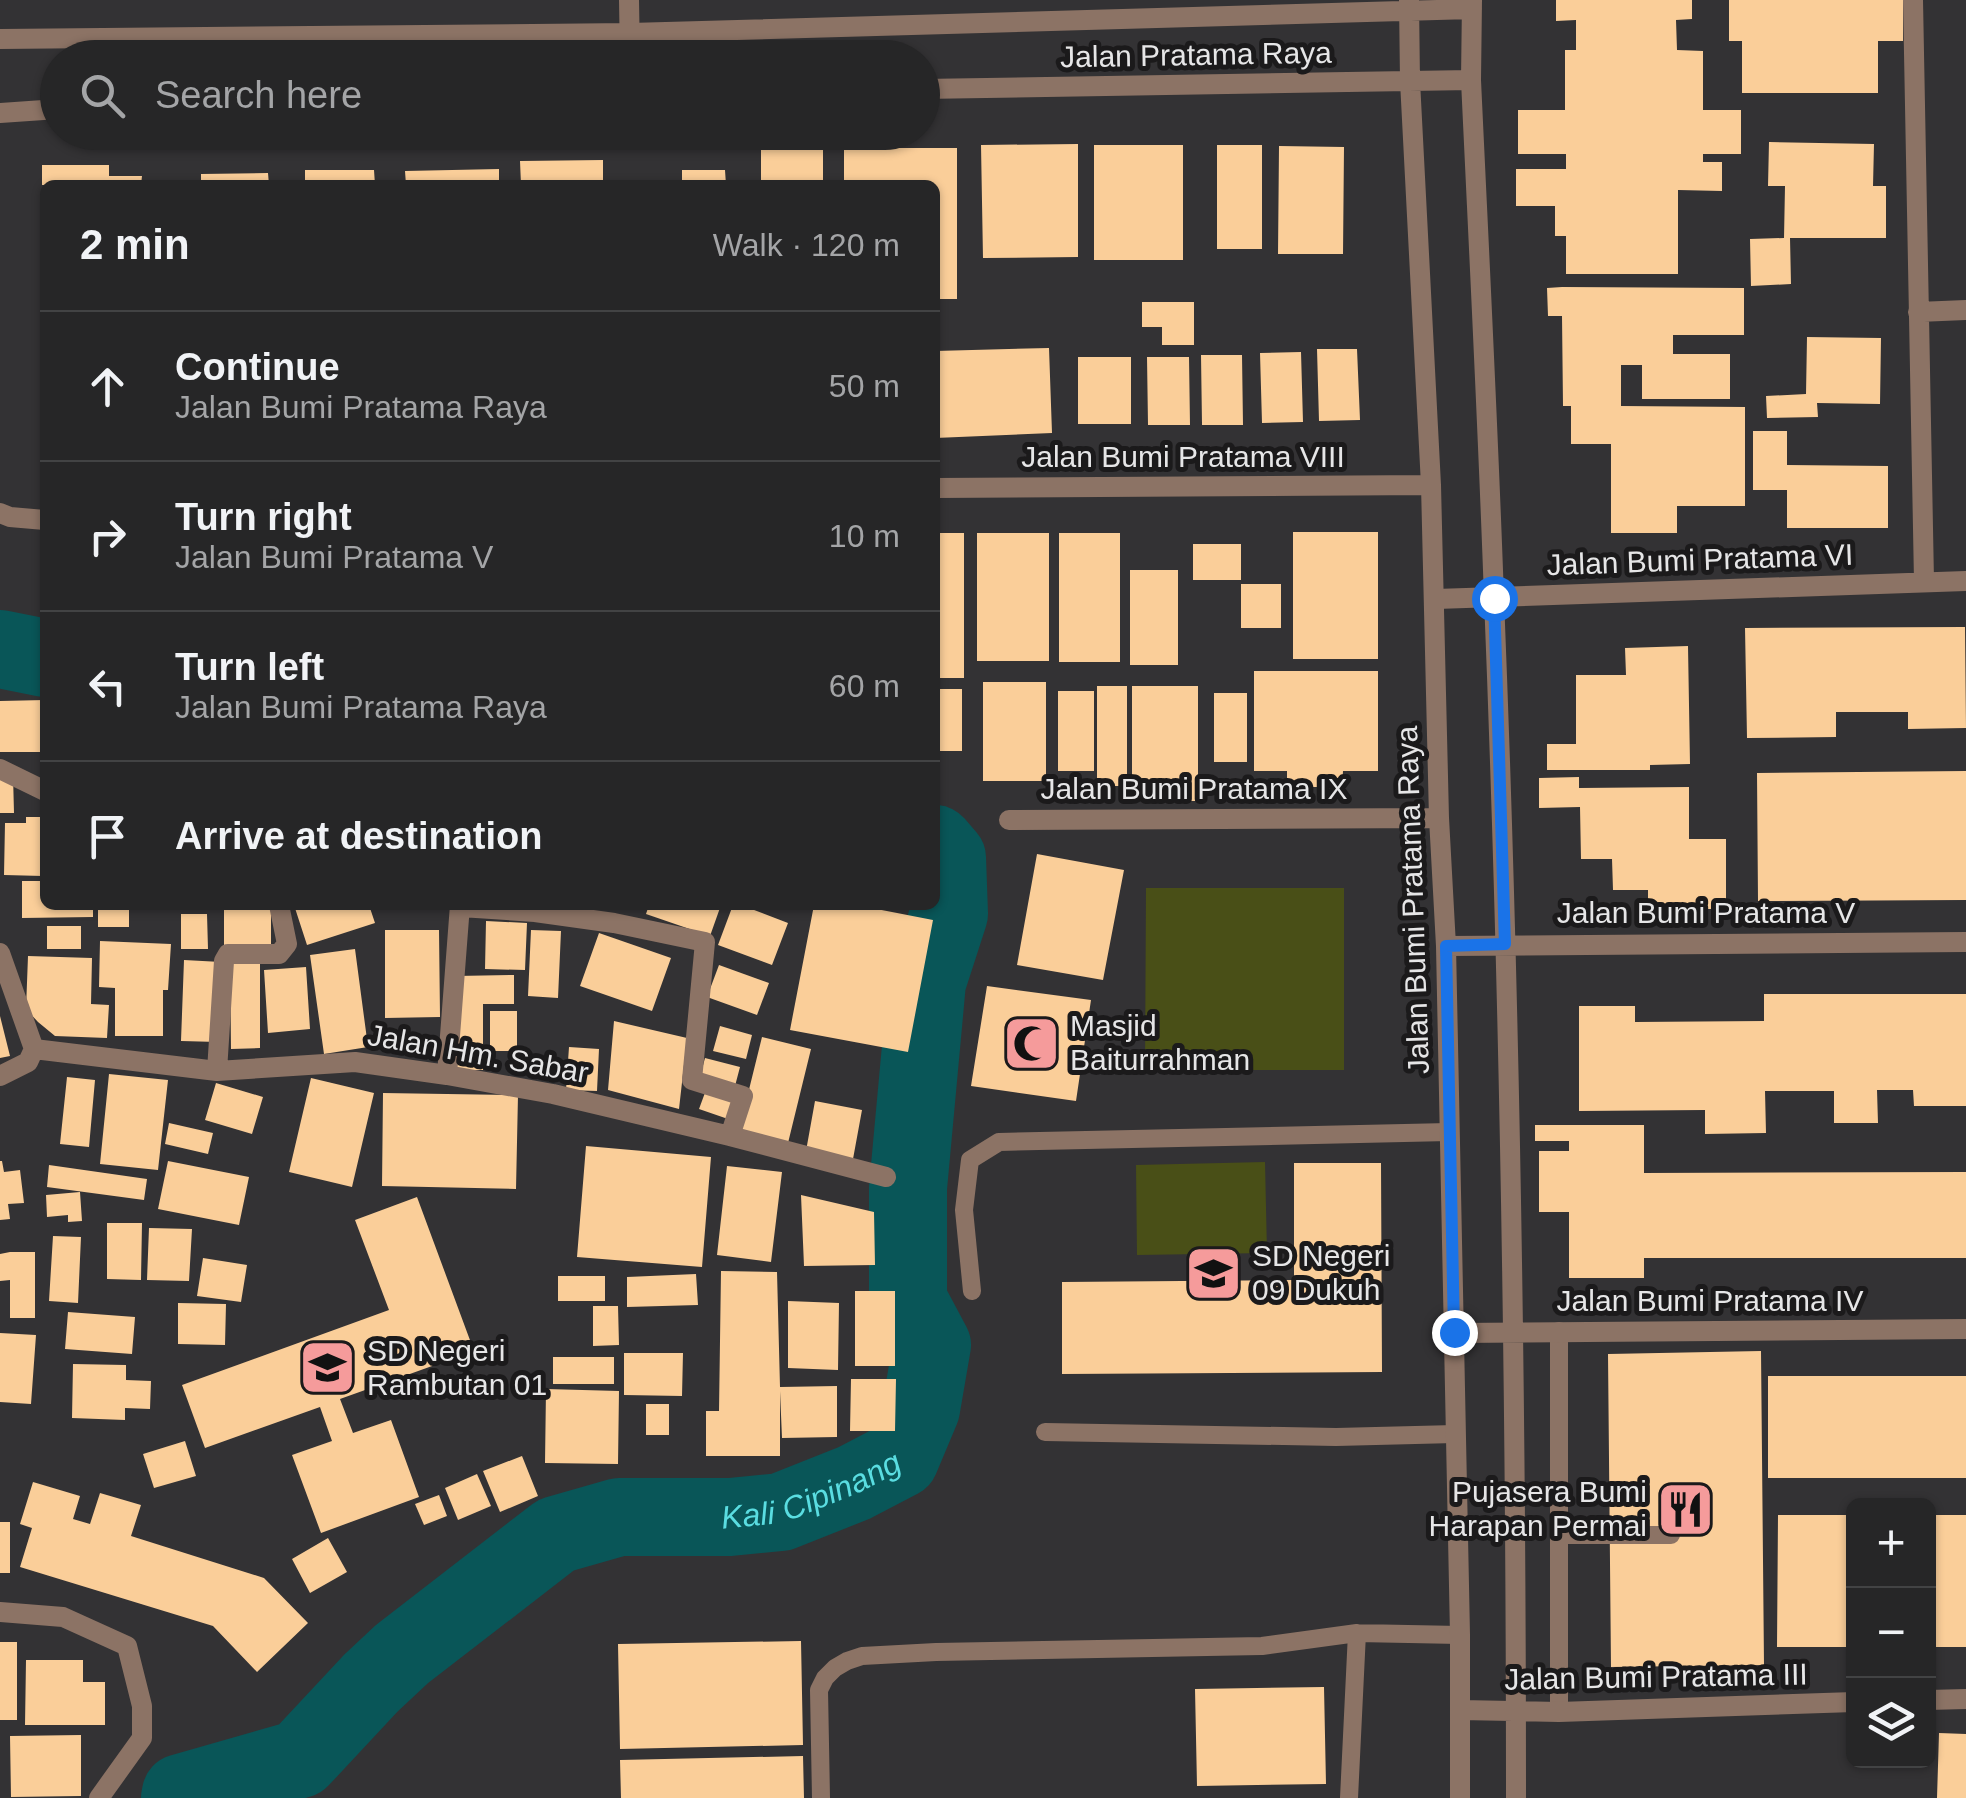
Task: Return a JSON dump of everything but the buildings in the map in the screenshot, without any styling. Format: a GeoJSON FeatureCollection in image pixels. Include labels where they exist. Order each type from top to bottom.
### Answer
{"type":"FeatureCollection","features":[{"type":"Feature","properties":{"kind":"street"},"geometry":{"type":"LineString","coordinates":[[629,0],[630,40]]}},
{"type":"Feature","properties":{"kind":"street"},"geometry":{"type":"LineString","coordinates":[[1913,0],[1924,581]]}},
{"type":"Feature","properties":{"kind":"street"},"geometry":{"type":"LineString","coordinates":[[1472,4],[1471,80],[1505,944],[1516,1798]]}},
{"type":"Feature","properties":{"kind":"street","name":"Jalan Pratama Raya"},"geometry":{"type":"LineString","coordinates":[[0,38],[630,34],[1472,4]]}},
{"type":"Feature","properties":{"kind":"street","name":"Jalan Bumi Pratama Raya"},"geometry":{"type":"LineString","coordinates":[[1409,5],[1436,599],[1439,818],[1446,946],[1460,1798]]}},
{"type":"Feature","properties":{"kind":"street","name":"Jalan Pratama Raya"},"geometry":{"type":"LineString","coordinates":[[940,89],[1471,80]]}},
{"type":"Feature","properties":{"kind":"street"},"geometry":{"type":"LineString","coordinates":[[0,112],[40,111]]}},
{"type":"Feature","properties":{"kind":"street"},"geometry":{"type":"LineString","coordinates":[[1918,312],[1966,310]]}},
{"type":"Feature","properties":{"kind":"street","name":"Jalan Bumi Pratama VIII"},"geometry":{"type":"LineString","coordinates":[[940,488],[1431,485]]}},
{"type":"Feature","properties":{"kind":"street"},"geometry":{"type":"LineString","coordinates":[[0,512],[10,518],[40,520]]}},
{"type":"Feature","properties":{"kind":"street","name":"Jalan Bumi Pratama VI"},"geometry":{"type":"LineString","coordinates":[[1436,599],[1966,581]]}},
{"type":"Feature","properties":{"kind":"street"},"geometry":{"type":"LineString","coordinates":[[0,768],[40,788]]}},
{"type":"Feature","properties":{"kind":"street","name":"Jalan Bumi Pratama IX"},"geometry":{"type":"LineString","coordinates":[[1010,820],[1439,818]]}},
{"type":"Feature","properties":{"kind":"street"},"geometry":{"type":"LineString","coordinates":[[217,1071],[224,961],[228,954],[278,954],[287,944],[279,910]]}},
{"type":"Feature","properties":{"kind":"street"},"geometry":{"type":"LineString","coordinates":[[447,1075],[460,910]]}},
{"type":"Feature","properties":{"kind":"street"},"geometry":{"type":"LineString","coordinates":[[509,910],[614,922],[705,942],[692,1080],[743,1096],[730,1136]]}},
{"type":"Feature","properties":{"kind":"street","name":"Jalan Bumi Pratama V"},"geometry":{"type":"LineString","coordinates":[[1446,946],[1966,942]]}},
{"type":"Feature","properties":{"kind":"street"},"geometry":{"type":"LineString","coordinates":[[0,952],[34,1049],[28,1062],[0,1076]]}},
{"type":"Feature","properties":{"kind":"street","name":"Jalan Hm. Sabar"},"geometry":{"type":"LineString","coordinates":[[34,1049],[217,1071],[355,1062],[447,1075],[553,1094],[886,1177]]}},
{"type":"Feature","properties":{"kind":"street","name":"Jalan Bumi Pratama IV"},"geometry":{"type":"LineString","coordinates":[[1454,1332],[1966,1329]]}},
{"type":"Feature","properties":{"kind":"street"},"geometry":{"type":"LineString","coordinates":[[0,1612],[62,1617],[127,1646],[142,1706],[142,1738],[98,1798]]}},
{"type":"Feature","properties":{"kind":"street"},"geometry":{"type":"LineString","coordinates":[[1936,1700],[1966,1699]]}},
{"type":"Feature","properties":{"kind":"street","name":"Jalan Bumi Pratama III"},"geometry":{"type":"LineString","coordinates":[[1460,1710],[1559,1712],[1846,1702]]}},
{"type":"Feature","properties":{"kind":"lane"},"geometry":{"type":"LineString","coordinates":[[972,1290],[964,1210],[970,1160],[999,1142],[1450,1132]]}},
{"type":"Feature","properties":{"kind":"lane"},"geometry":{"type":"LineString","coordinates":[[1559,1331],[1559,1712]]}},
{"type":"Feature","properties":{"kind":"lane"},"geometry":{"type":"LineString","coordinates":[[1045,1432],[1336,1437],[1455,1434]]}},
{"type":"Feature","properties":{"kind":"lane"},"geometry":{"type":"LineString","coordinates":[[1559,1535],[1671,1535]]}},
{"type":"Feature","properties":{"kind":"lane"},"geometry":{"type":"LineString","coordinates":[[1349,1798],[1357,1633]]}},
{"type":"Feature","properties":{"kind":"lane"},"geometry":{"type":"LineString","coordinates":[[822,1798],[819,1690],[825,1678],[847,1661],[862,1656],[1262,1646],[1357,1633],[1460,1635]]}},
{"type":"Feature","properties":{"kind":"green space"},"geometry":{"type":"Polygon","coordinates":[[[1146,888],[1344,888],[1344,1070],[1145,1070],[1146,888]]]}},
{"type":"Feature","properties":{"kind":"green space"},"geometry":{"type":"Polygon","coordinates":[[[1265,1162],[1267,1253],[1137,1255],[1136,1165],[1265,1162]]]}},
{"type":"Feature","properties":{"kind":"waterway","name":"Kali Cipinang"},"geometry":{"type":"LineString","coordinates":[[0,649],[40,657]]}},
{"type":"Feature","properties":{"kind":"waterway","name":"Kali Cipinang"},"geometry":{"type":"LineString","coordinates":[[180,1798],[181,1793],[300,1759],[402,1654],[556,1535],[619,1517],[730,1517],[781,1512],[854,1483],[900,1459],[921,1409],[932,1345],[908,1300],[908,1188],[927,982],[949,914],[947,858],[940,850]]}},
{"type":"Feature","properties":{"kind":"place","name":"Masjid Baiturrahman"},"geometry":{"type":"Point","coordinates":[1031,1043]}},
{"type":"Feature","properties":{"kind":"place","name":"SD Negeri 09 Dukuh"},"geometry":{"type":"Point","coordinates":[1213,1273]}},
{"type":"Feature","properties":{"kind":"place","name":"SD Negeri Rambutan 01"},"geometry":{"type":"Point","coordinates":[328,1368]}},
{"type":"Feature","properties":{"kind":"place","name":"Pujasera Bumi Harapan Permai"},"geometry":{"type":"Point","coordinates":[1686,1509]}},
{"type":"Feature","properties":{"kind":"route"},"geometry":{"type":"LineString","coordinates":[[1454,1332],[1446,946],[1505,944],[1494,598]]}}]}
